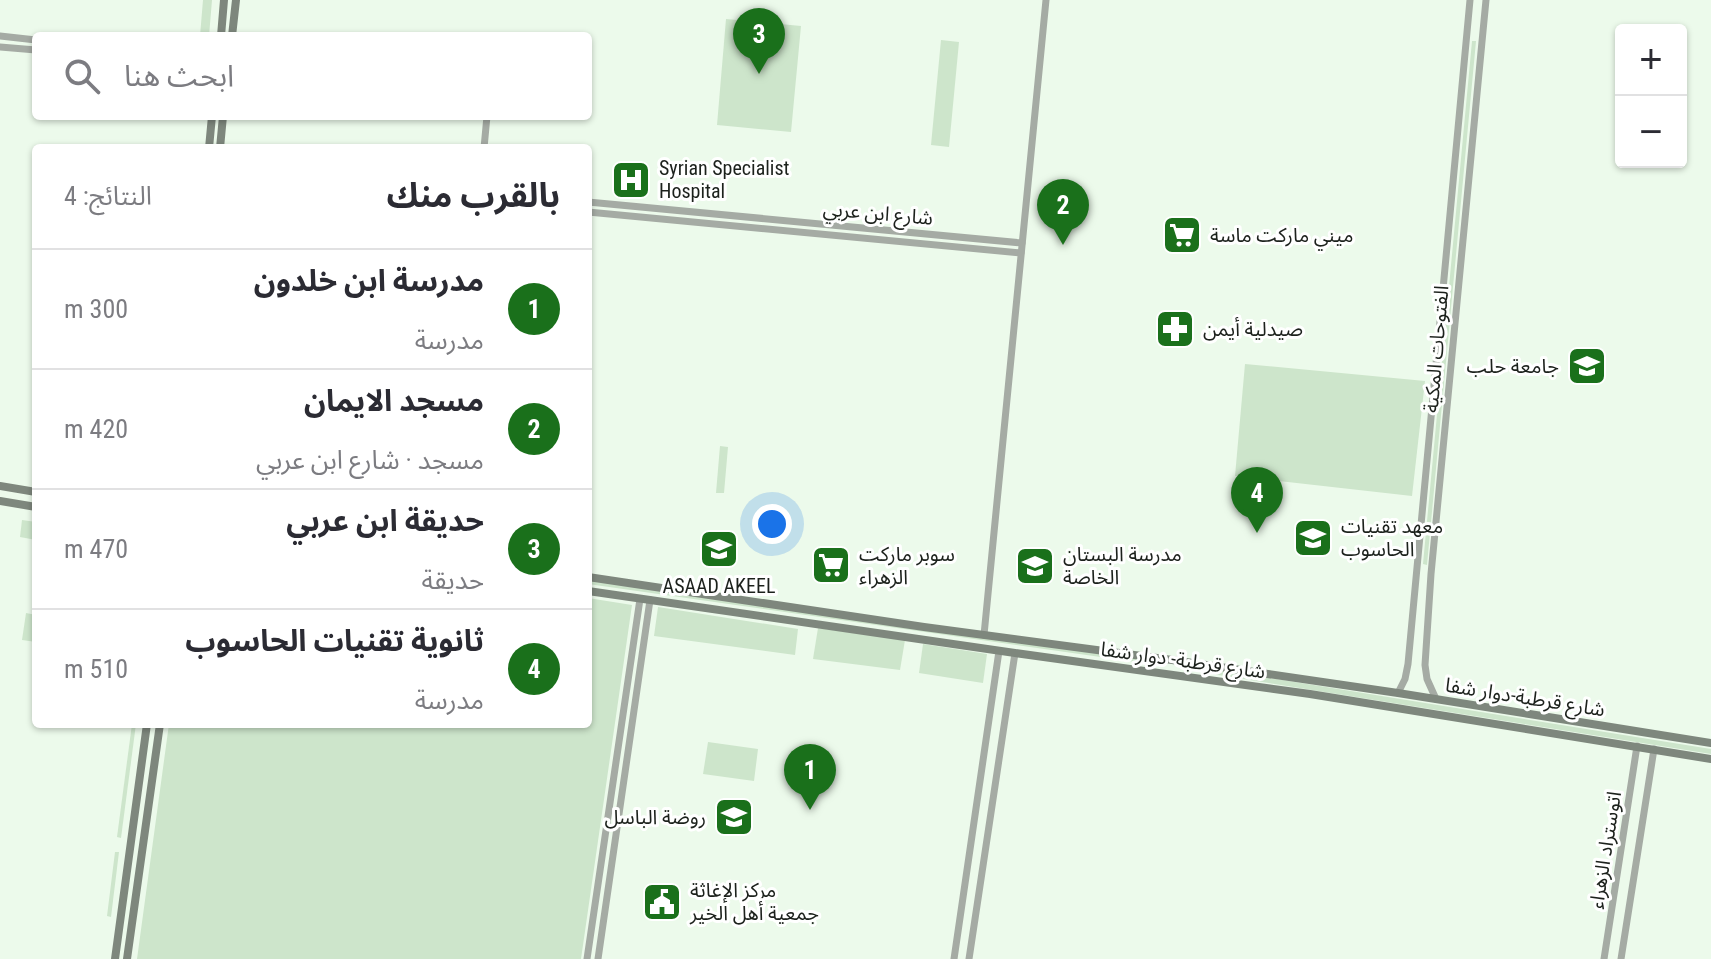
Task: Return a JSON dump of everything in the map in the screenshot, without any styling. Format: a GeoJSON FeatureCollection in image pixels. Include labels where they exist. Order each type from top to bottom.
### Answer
{"type":"FeatureCollection","features":[{"type":"Feature","properties":{"kind":"main road"},"geometry":{"type":"LineString","coordinates":[[221,32],[224,0]]}},
{"type":"Feature","properties":{"kind":"main road"},"geometry":{"type":"LineString","coordinates":[[232,32],[236,0]]}},
{"type":"Feature","properties":{"kind":"main road"},"geometry":{"type":"LineString","coordinates":[[209,144],[212,120]]}},
{"type":"Feature","properties":{"kind":"main road"},"geometry":{"type":"LineString","coordinates":[[220,144],[223,120]]}},
{"type":"Feature","properties":{"kind":"main road"},"geometry":{"type":"LineString","coordinates":[[0,486],[32,491]]}},
{"type":"Feature","properties":{"kind":"main road"},"geometry":{"type":"LineString","coordinates":[[0,501],[32,506]]}},
{"type":"Feature","properties":{"kind":"main road","name":"شارع قرطبة-دوار شفا"},"geometry":{"type":"LineString","coordinates":[[592,578],[1312,680],[1711,743]]}},
{"type":"Feature","properties":{"kind":"main road","name":"شارع قرطبة- دوار شفا"},"geometry":{"type":"LineString","coordinates":[[592,592],[1310,694],[1711,759]]}},
{"type":"Feature","properties":{"kind":"main road"},"geometry":{"type":"LineString","coordinates":[[855,630],[857,617]]}},
{"type":"Feature","properties":{"kind":"main road"},"geometry":{"type":"LineString","coordinates":[[1170,675],[1172,660]]}},
{"type":"Feature","properties":{"kind":"main road"},"geometry":{"type":"LineString","coordinates":[[1310,694],[1312,680]]}},
{"type":"Feature","properties":{"kind":"main road"},"geometry":{"type":"LineString","coordinates":[[115,959],[146,728]]}},
{"type":"Feature","properties":{"kind":"main road"},"geometry":{"type":"LineString","coordinates":[[127,959],[159,728]]}},
{"type":"Feature","properties":{"kind":"street"},"geometry":{"type":"LineString","coordinates":[[984,635],[1046,0]]}},
{"type":"Feature","properties":{"kind":"street"},"geometry":{"type":"LineString","coordinates":[[1398,693],[1408,664],[1470,0]]}},
{"type":"Feature","properties":{"kind":"street","name":"الفتوحات المكية"},"geometry":{"type":"LineString","coordinates":[[1436,699],[1427,679],[1425,665],[1431,574],[1486,0]]}},
{"type":"Feature","properties":{"kind":"street"},"geometry":{"type":"LineString","coordinates":[[1467,33],[1482,35]]}},
{"type":"Feature","properties":{"kind":"street"},"geometry":{"type":"LineString","coordinates":[[0,36],[32,40]]}},
{"type":"Feature","properties":{"kind":"street"},"geometry":{"type":"LineString","coordinates":[[0,47],[32,50]]}},
{"type":"Feature","properties":{"kind":"street"},"geometry":{"type":"LineString","coordinates":[[484,144],[487,120]]}},
{"type":"Feature","properties":{"kind":"street","name":"شارع ابن عربي"},"geometry":{"type":"LineString","coordinates":[[592,202],[1022,243]]}},
{"type":"Feature","properties":{"kind":"street"},"geometry":{"type":"LineString","coordinates":[[592,212],[1021,253]]}},
{"type":"Feature","properties":{"kind":"street"},"geometry":{"type":"LineString","coordinates":[[1416,573],[1431,574]]}},
{"type":"Feature","properties":{"kind":"street"},"geometry":{"type":"LineString","coordinates":[[587,959],[625,701],[645,600]]}},
{"type":"Feature","properties":{"kind":"street"},"geometry":{"type":"LineString","coordinates":[[598,959],[635,703],[645,600]]}},
{"type":"Feature","properties":{"kind":"street"},"geometry":{"type":"LineString","coordinates":[[954,959],[999,651]]}},
{"type":"Feature","properties":{"kind":"street"},"geometry":{"type":"LineString","coordinates":[[969,959],[1015,653]]}},
{"type":"Feature","properties":{"kind":"street"},"geometry":{"type":"LineString","coordinates":[[625,701],[635,703]]}},
{"type":"Feature","properties":{"kind":"street","name":"اتوستراد الزهراء"},"geometry":{"type":"LineString","coordinates":[[1604,959],[1637,746]]}},
{"type":"Feature","properties":{"kind":"street","name":"اتوستراد الزهراء"},"geometry":{"type":"LineString","coordinates":[[1621,959],[1654,749]]}},
{"type":"Feature","properties":{"kind":"street"},"geometry":{"type":"LineString","coordinates":[[606,834],[616,836]]}},
{"type":"Feature","properties":{"kind":"street"},"geometry":{"type":"LineString","coordinates":[[590,941],[600,943]]}},
{"type":"Feature","properties":{"kind":"green space"},"geometry":{"type":"Polygon","coordinates":[[[203,0],[212,0],[209,32],[200,32],[203,0]]]}},
{"type":"Feature","properties":{"kind":"green space"},"geometry":{"type":"Polygon","coordinates":[[[726,19],[801,26],[791,132],[717,125],[726,19]]]}},
{"type":"Feature","properties":{"kind":"green space"},"geometry":{"type":"Polygon","coordinates":[[[941,40],[959,42],[949,147],[931,145],[941,40]]]}},
{"type":"Feature","properties":{"kind":"green space"},"geometry":{"type":"Polygon","coordinates":[[[1472,41],[1476,41],[1427,565],[1423,564],[1472,41]]]}},
{"type":"Feature","properties":{"kind":"green space"},"geometry":{"type":"Polygon","coordinates":[[[1245,364],[1425,381],[1412,496],[1235,476],[1245,364]]]}},
{"type":"Feature","properties":{"kind":"green space"},"geometry":{"type":"Polygon","coordinates":[[[720,446],[728,447],[724,493],[716,493],[720,446]]]}},
{"type":"Feature","properties":{"kind":"green space"},"geometry":{"type":"Polygon","coordinates":[[[22,520],[32,521],[32,539],[20,537],[22,520]]]}},
{"type":"Feature","properties":{"kind":"green space"},"geometry":{"type":"Polygon","coordinates":[[[592,579],[1168,663],[1164,666],[592,585],[592,579]]]}},
{"type":"Feature","properties":{"kind":"green space"},"geometry":{"type":"Polygon","coordinates":[[[592,599],[632,605],[581,959],[137,959],[168,728],[592,728],[592,599]]]}},
{"type":"Feature","properties":{"kind":"green space"},"geometry":{"type":"Polygon","coordinates":[[[658,607],[798,629],[795,655],[654,636],[658,607]]]}},
{"type":"Feature","properties":{"kind":"green space"},"geometry":{"type":"Polygon","coordinates":[[[26,613],[32,614],[32,641],[22,640],[26,613]]]}},
{"type":"Feature","properties":{"kind":"green space"},"geometry":{"type":"Polygon","coordinates":[[[818,628],[905,640],[900,670],[813,659],[818,628]]]}},
{"type":"Feature","properties":{"kind":"green space"},"geometry":{"type":"Polygon","coordinates":[[[923,644],[987,654],[983,683],[919,673],[923,644]]]}},
{"type":"Feature","properties":{"kind":"green space"},"geometry":{"type":"Polygon","coordinates":[[[1183,664],[1711,749],[1711,754],[1181,669],[1183,664]]]}},
{"type":"Feature","properties":{"kind":"green space"},"geometry":{"type":"Polygon","coordinates":[[[131,728],[135,728],[121,838],[117,837],[131,728]]]}},
{"type":"Feature","properties":{"kind":"green space"},"geometry":{"type":"Polygon","coordinates":[[[708,742],[758,749],[754,781],[703,774],[708,742]]]}},
{"type":"Feature","properties":{"kind":"green space"},"geometry":{"type":"Polygon","coordinates":[[[115,852],[119,852],[111,917],[107,916],[115,852]]]}},
{"type":"Feature","properties":{"kind":"place","name":"حديقة ابن عربي"},"geometry":{"type":"Point","coordinates":[759,74]}},
{"type":"Feature","properties":{"kind":"place","name":"Syrian Specialist Hospital"},"geometry":{"type":"Point","coordinates":[631,180]}},
{"type":"Feature","properties":{"kind":"place","name":"ميني ماركت ماسة"},"geometry":{"type":"Point","coordinates":[1182,235]}},
{"type":"Feature","properties":{"kind":"place","name":"مسجد الايمان"},"geometry":{"type":"Point","coordinates":[1063,245]}},
{"type":"Feature","properties":{"kind":"place","name":"صيدلية أيمن"},"geometry":{"type":"Point","coordinates":[1175,329]}},
{"type":"Feature","properties":{"kind":"place","name":"جامعة حلب"},"geometry":{"type":"Point","coordinates":[1587,366]}},
{"type":"Feature","properties":{"kind":"place","name":"ثانوية تقنيات الحاسوب"},"geometry":{"type":"Point","coordinates":[1257,533]}},
{"type":"Feature","properties":{"kind":"place","name":"معهد تقنيات الحاسوب"},"geometry":{"type":"Point","coordinates":[1313,538]}},
{"type":"Feature","properties":{"kind":"place","name":"ASAAD AKEEL"},"geometry":{"type":"Point","coordinates":[719,549]}},
{"type":"Feature","properties":{"kind":"place","name":"سوبر ماركت الزهراء"},"geometry":{"type":"Point","coordinates":[831,565]}},
{"type":"Feature","properties":{"kind":"place","name":"مدرسة البستان الخاصة"},"geometry":{"type":"Point","coordinates":[1035,566]}},
{"type":"Feature","properties":{"kind":"place","name":"مدرسة ابن خلدون"},"geometry":{"type":"Point","coordinates":[810,810]}},
{"type":"Feature","properties":{"kind":"place","name":"روضة الباسل"},"geometry":{"type":"Point","coordinates":[734,817]}},
{"type":"Feature","properties":{"kind":"place","name":"مركز الإغاثة جمعية أهل الخير"},"geometry":{"type":"Point","coordinates":[662,902]}}]}
